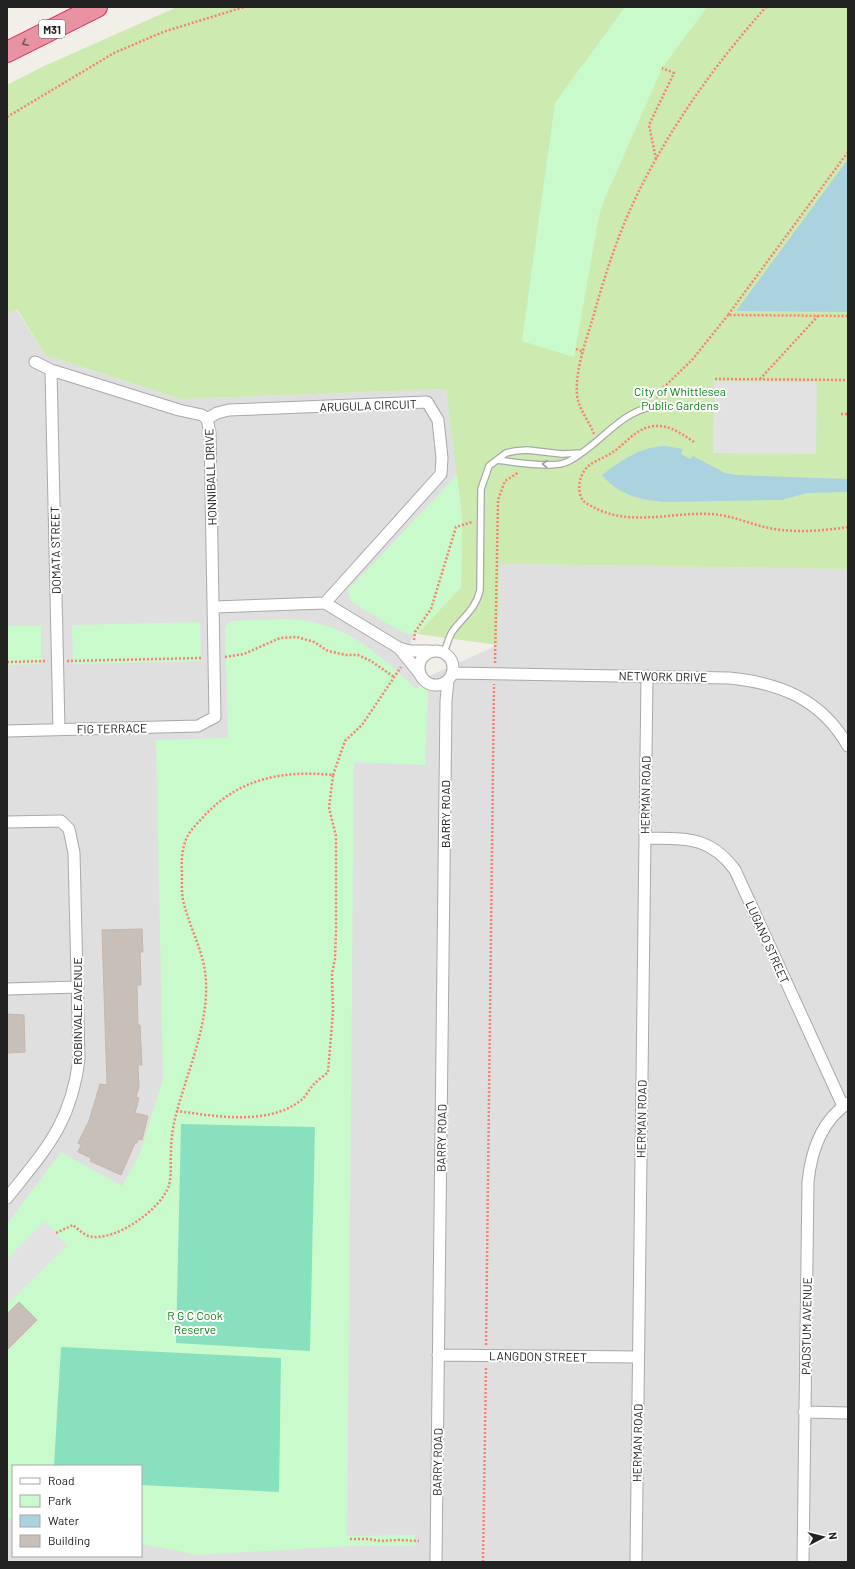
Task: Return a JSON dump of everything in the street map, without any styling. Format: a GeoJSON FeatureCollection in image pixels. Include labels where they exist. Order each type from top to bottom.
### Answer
{"type":"FeatureCollection","features":[{"type":"Feature","properties":{"kind":"highway","name":"M31"},"geometry":{"type":"LineString","coordinates":[[7,52],[98,7]]}},
{"type":"Feature","properties":{"kind":"street","name":"HONNIBALL DRIVE"},"geometry":{"type":"LineString","coordinates":[[35,362],[50,370],[179,410],[202,415],[207,420],[210,433],[216,717]]}},
{"type":"Feature","properties":{"kind":"street","name":"DOMATA STREET"},"geometry":{"type":"LineString","coordinates":[[50,370],[59,729]]}},
{"type":"Feature","properties":{"kind":"street","name":"ARUGULA CIRCUIT"},"geometry":{"type":"LineString","coordinates":[[207,420],[217,413],[229,410],[427,402],[438,420],[442,458],[441,474],[325,603]]}},
{"type":"Feature","properties":{"kind":"street"},"geometry":{"type":"LineString","coordinates":[[214,607],[325,603],[410,655],[420,675],[431,685],[438,685],[450,677],[453,663],[450,657],[444,652],[437,650],[410,655]]}},
{"type":"Feature","properties":{"kind":"street"},"geometry":{"type":"LineString","coordinates":[[420,675],[418,668],[420,661],[424,655],[430,651]]}},
{"type":"Feature","properties":{"kind":"street","name":"NETWORK DRIVE"},"geometry":{"type":"LineString","coordinates":[[450,677],[495,674],[729,678],[755,681],[776,686],[792,693],[817,709],[844,729],[848,746]]}},
{"type":"Feature","properties":{"kind":"street","name":"HERMAN ROAD"},"geometry":{"type":"LineString","coordinates":[[636,1562],[646,676]]}},
{"type":"Feature","properties":{"kind":"street","name":"BARRY ROAD"},"geometry":{"type":"LineString","coordinates":[[436,1562],[446,713],[450,677]]}},
{"type":"Feature","properties":{"kind":"street","name":"BARRY ROAD"},"geometry":{"type":"LineString","coordinates":[[431,685],[442,702],[446,713]]}},
{"type":"Feature","properties":{"kind":"street","name":"FIG TERRACE"},"geometry":{"type":"LineString","coordinates":[[7,730],[198,726],[216,717]]}},
{"type":"Feature","properties":{"kind":"street","name":"ROBINVALE AVENUE"},"geometry":{"type":"LineString","coordinates":[[7,822],[61,822],[69,829],[74,853],[79,1059],[74,1090],[70,1103],[55,1136],[7,1198]]}},
{"type":"Feature","properties":{"kind":"street","name":"LUGANO STREET"},"geometry":{"type":"LineString","coordinates":[[645,838],[688,839],[704,843],[715,849],[735,870],[845,1104]]}},
{"type":"Feature","properties":{"kind":"street"},"geometry":{"type":"LineString","coordinates":[[7,989],[78,987]]}},
{"type":"Feature","properties":{"kind":"street","name":"PADSTUM AVENUE"},"geometry":{"type":"LineString","coordinates":[[803,1562],[808,1182],[810,1164],[821,1134],[829,1121],[845,1104]]}},
{"type":"Feature","properties":{"kind":"street","name":"LANGDON STREET"},"geometry":{"type":"LineString","coordinates":[[438,1355],[638,1357]]}},
{"type":"Feature","properties":{"kind":"street"},"geometry":{"type":"LineString","coordinates":[[804,1412],[848,1413]]}},
{"type":"Feature","properties":{"kind":"lane"},"geometry":{"type":"LineString","coordinates":[[497,460],[558,465],[570,461],[596,442],[625,417],[645,407],[666,405]]}},
{"type":"Feature","properties":{"kind":"lane"},"geometry":{"type":"LineString","coordinates":[[444,652],[451,633],[468,614],[478,599],[480,590],[482,489],[489,466],[506,453],[515,451],[527,450],[562,454],[580,453]]}},
{"type":"Feature","properties":{"kind":"path"},"geometry":{"type":"LineString","coordinates":[[7,116],[114,52],[163,32],[244,7]]}},
{"type":"Feature","properties":{"kind":"path"},"geometry":{"type":"LineString","coordinates":[[596,442],[582,412],[577,396],[579,376],[599,294],[625,223],[637,194],[656,160],[698,94],[741,37],[766,7]]}},
{"type":"Feature","properties":{"kind":"path"},"geometry":{"type":"LineString","coordinates":[[656,160],[649,125],[674,73],[662,68]]}},
{"type":"Feature","properties":{"kind":"path"},"geometry":{"type":"LineString","coordinates":[[656,405],[657,397],[662,389],[702,349],[848,152]]}},
{"type":"Feature","properties":{"kind":"path"},"geometry":{"type":"LineString","coordinates":[[728,315],[848,316]]}},
{"type":"Feature","properties":{"kind":"path"},"geometry":{"type":"LineString","coordinates":[[760,380],[818,315]]}},
{"type":"Feature","properties":{"kind":"path"},"geometry":{"type":"LineString","coordinates":[[576,348],[584,352]]}},
{"type":"Feature","properties":{"kind":"path"},"geometry":{"type":"LineString","coordinates":[[715,379],[848,380]]}},
{"type":"Feature","properties":{"kind":"path"},"geometry":{"type":"LineString","coordinates":[[842,414],[848,414]]}},
{"type":"Feature","properties":{"kind":"path"},"geometry":{"type":"LineString","coordinates":[[694,442],[678,431],[663,426],[654,426],[640,431],[612,453],[589,465],[583,471],[579,481],[580,494],[583,500],[603,511],[630,518],[712,514],[769,528],[788,530],[822,530],[848,527]]}},
{"type":"Feature","properties":{"kind":"path"},"geometry":{"type":"LineString","coordinates":[[483,1562],[497,523],[498,500],[502,485],[511,476],[522,472]]}},
{"type":"Feature","properties":{"kind":"path"},"geometry":{"type":"LineString","coordinates":[[177,1111],[242,1116],[266,1115],[280,1112],[301,1100],[313,1085],[328,1072],[333,1012],[332,974],[336,932],[336,836],[329,808],[333,775],[345,741],[362,725],[410,655],[415,632],[431,610],[456,527],[468,522],[497,523]]}},
{"type":"Feature","properties":{"kind":"path"},"geometry":{"type":"LineString","coordinates":[[56,1233],[73,1225],[89,1236],[101,1236],[130,1226],[158,1204],[169,1185],[172,1136],[177,1111],[200,1027],[206,982],[200,946],[186,910],[182,891],[181,862],[187,837],[195,825],[224,797],[245,786],[267,778],[287,774],[310,772],[333,775]]}},
{"type":"Feature","properties":{"kind":"path"},"geometry":{"type":"LineString","coordinates":[[350,1539],[368,1539],[381,1542],[398,1540],[418,1541]]}},
{"type":"Feature","properties":{"kind":"shaded area"},"geometry":{"type":"Polygon","coordinates":[[[16,309],[45,355],[181,399],[446,389],[462,517],[461,587],[410,641],[429,676],[498,645],[500,564],[848,569],[848,1562],[7,1562],[7,313],[16,309]]]}},
{"type":"Feature","properties":{"kind":"shaded area"},"geometry":{"type":"Polygon","coordinates":[[[714,381],[817,382],[816,454],[713,453],[714,381]]]}},
{"type":"Feature","properties":{"kind":"shaded area"},"geometry":{"type":"Polygon","coordinates":[[[45,1221],[67,1246],[7,1304],[7,1259],[45,1221]]]}},
{"type":"Feature","properties":{"kind":"green space","name":"City of Whittlesea Public Gardens"},"geometry":{"type":"Polygon","coordinates":[[[177,7],[848,7],[848,569],[500,564],[498,645],[417,634],[461,587],[462,517],[446,389],[181,399],[45,355],[17,309],[7,313],[7,85],[42,67],[177,7]]]}},
{"type":"Feature","properties":{"kind":"green space"},"geometry":{"type":"Polygon","coordinates":[[[625,7],[707,7],[662,68],[603,203],[599,216],[574,357],[522,341],[555,103],[625,7]]]}},
{"type":"Feature","properties":{"kind":"green space"},"geometry":{"type":"Polygon","coordinates":[[[457,475],[462,517],[461,587],[417,634],[403,632],[351,601],[348,590],[457,475]]]}},
{"type":"Feature","properties":{"kind":"green space","name":"R G C Cook Reserve"},"geometry":{"type":"Polygon","coordinates":[[[286,619],[307,621],[325,625],[358,640],[387,662],[416,689],[429,676],[425,765],[354,762],[347,1536],[415,1535],[415,1546],[348,1546],[199,1555],[142,1544],[142,1465],[12,1465],[12,1519],[7,1518],[7,1224],[61,1152],[122,1186],[140,1153],[163,1079],[156,740],[228,738],[225,627],[231,621],[286,619]]]}},
{"type":"Feature","properties":{"kind":"green space"},"geometry":{"type":"Polygon","coordinates":[[[200,622],[201,661],[73,664],[72,625],[200,622]]]}},
{"type":"Feature","properties":{"kind":"green space"},"geometry":{"type":"Polygon","coordinates":[[[7,626],[41,626],[41,664],[7,665],[7,626]]]}},
{"type":"Feature","properties":{"kind":"green space"},"geometry":{"type":"Polygon","coordinates":[[[181,1124],[315,1127],[310,1351],[176,1343],[181,1124]]]}},
{"type":"Feature","properties":{"kind":"green space"},"geometry":{"type":"Polygon","coordinates":[[[61,1347],[281,1358],[279,1492],[142,1485],[142,1465],[54,1465],[61,1347]]]}},
{"type":"Feature","properties":{"kind":"water"},"geometry":{"type":"Polygon","coordinates":[[[848,159],[848,312],[736,311],[848,159]]]}},
{"type":"Feature","properties":{"kind":"water"},"geometry":{"type":"Polygon","coordinates":[[[665,446],[683,449],[681,454],[690,459],[693,456],[725,473],[737,475],[848,479],[848,492],[807,493],[782,500],[665,502],[647,500],[623,492],[608,482],[602,475],[632,455],[647,449],[665,446]]]}},
{"type":"Feature","properties":{"kind":"building"},"geometry":{"type":"Polygon","coordinates":[[[142,929],[143,952],[140,952],[141,985],[137,985],[138,1025],[140,1025],[142,1065],[138,1065],[139,1087],[136,1097],[139,1098],[135,1113],[148,1116],[142,1140],[138,1139],[137,1143],[135,1143],[121,1175],[90,1161],[91,1158],[78,1152],[81,1145],[78,1143],[89,1121],[100,1084],[107,1085],[102,930],[142,929]]]}},
{"type":"Feature","properties":{"kind":"building"},"geometry":{"type":"Polygon","coordinates":[[[7,1014],[24,1015],[25,1052],[7,1053],[7,1014]]]}},
{"type":"Feature","properties":{"kind":"building"},"geometry":{"type":"Polygon","coordinates":[[[19,1302],[37,1320],[7,1350],[7,1314],[19,1302]]]}}]}
